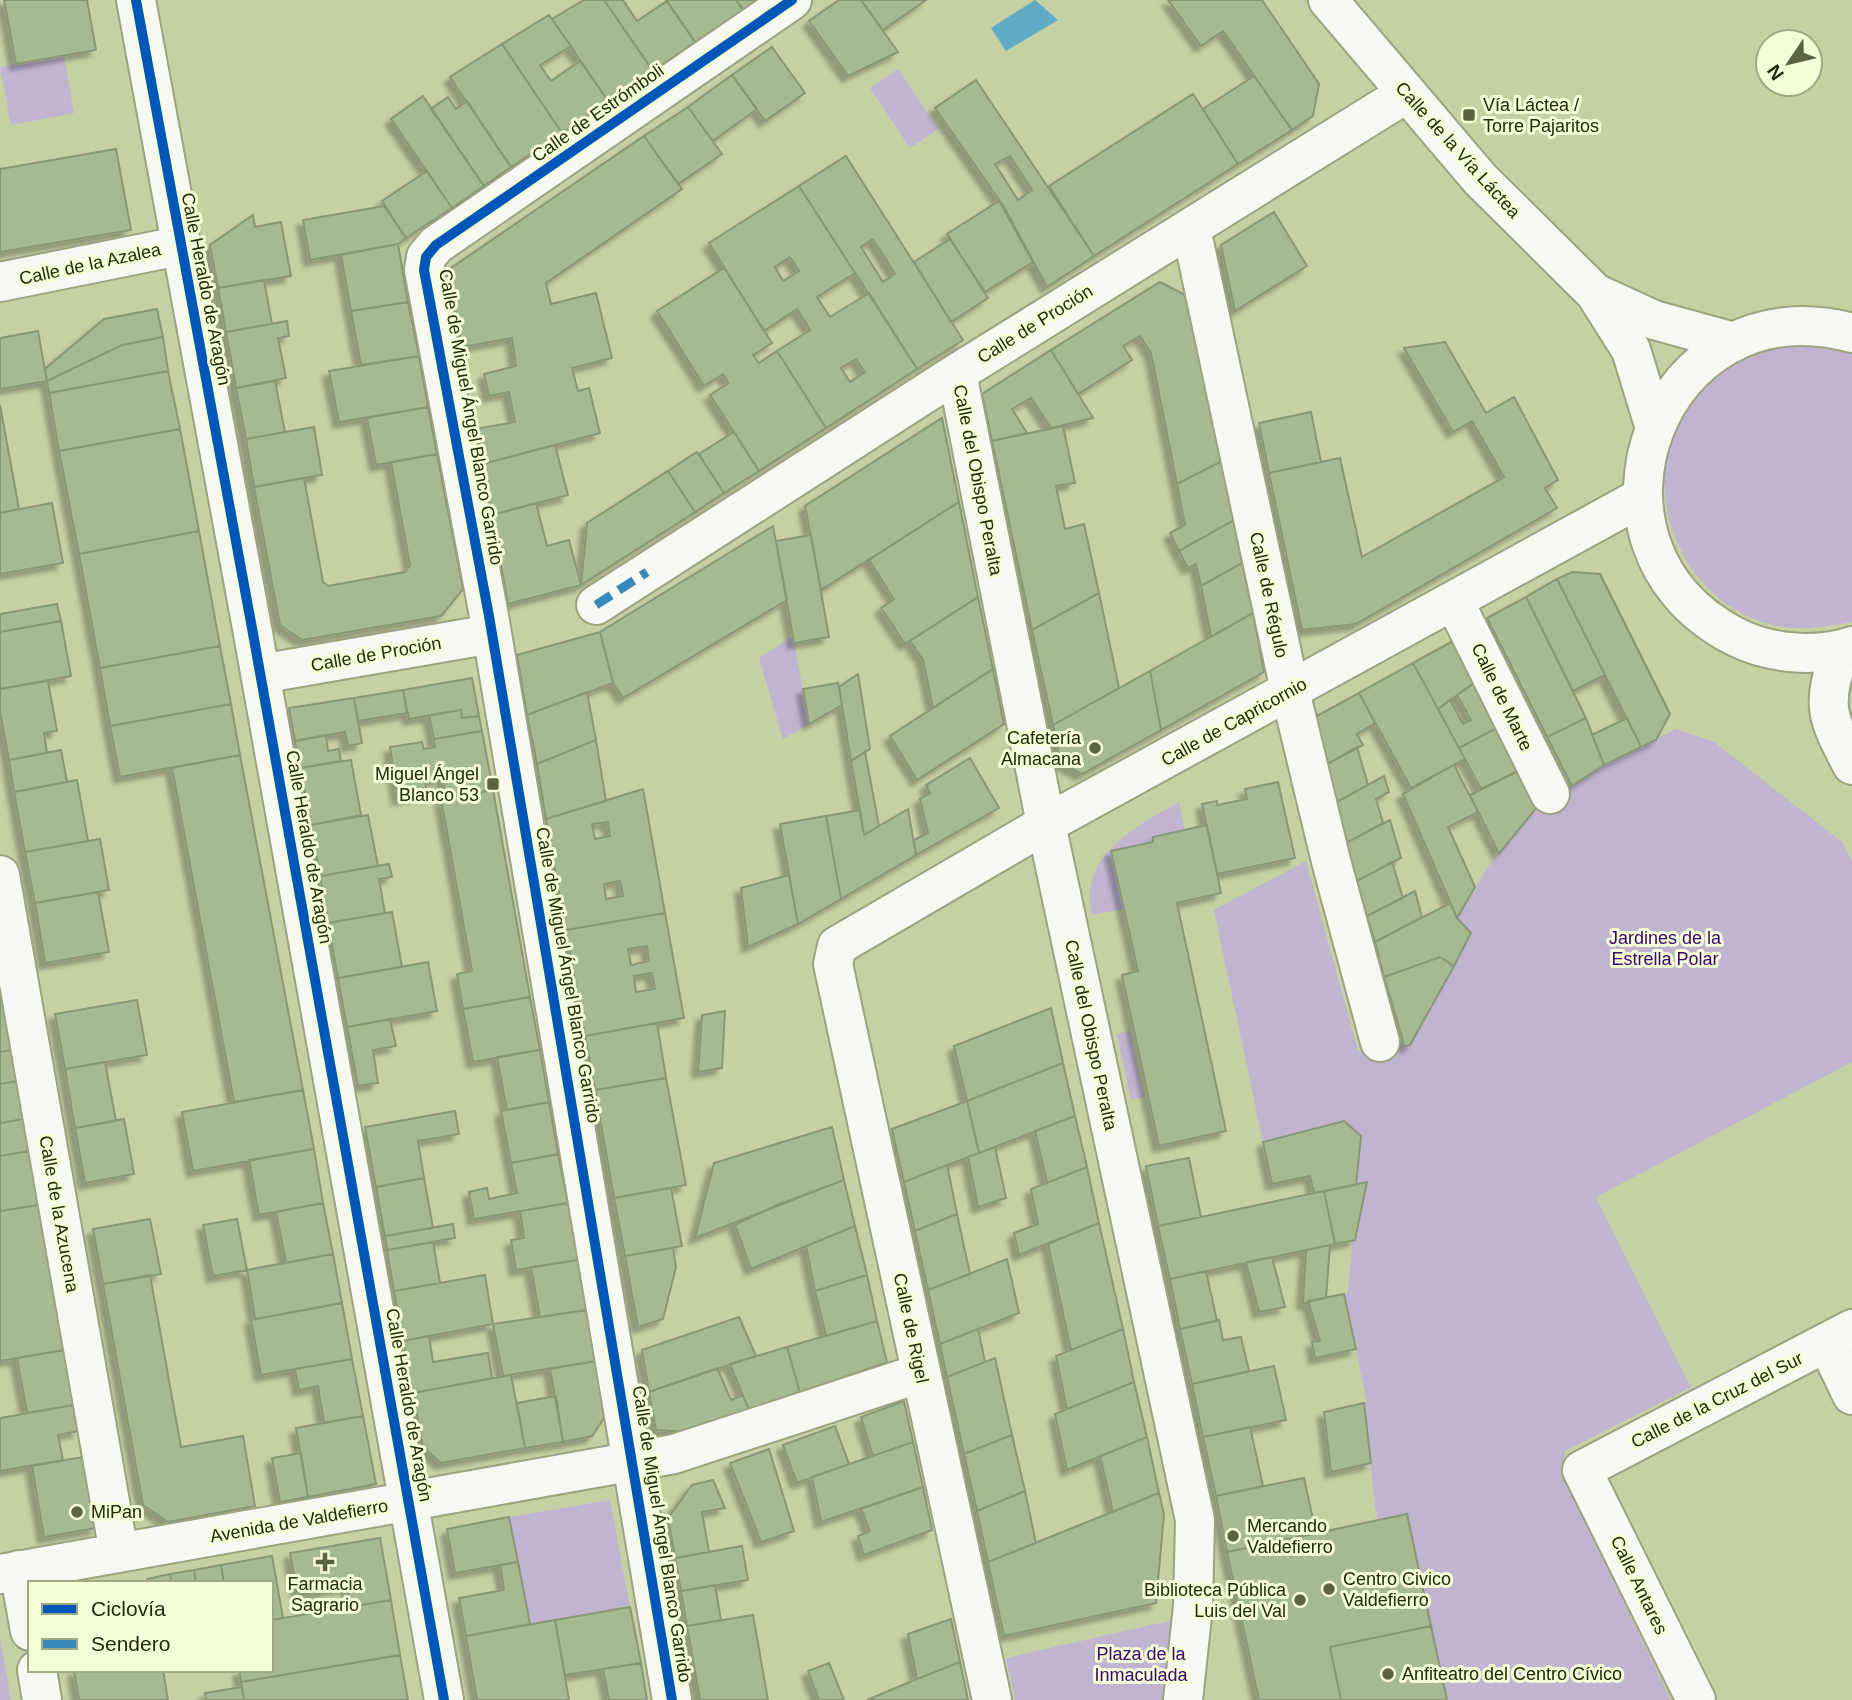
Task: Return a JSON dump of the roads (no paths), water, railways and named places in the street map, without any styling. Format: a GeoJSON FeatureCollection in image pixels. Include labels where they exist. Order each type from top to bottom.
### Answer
{"type":"FeatureCollection","features":[{"type":"Feature","properties":{"kind":"street","name":"Calle Heraldo de Aragón"},"geometry":{"type":"LineString","coordinates":[[135,0],[260,674],[444,1700]]}},
{"type":"Feature","properties":{"kind":"street","name":"Calle de Estrómboli"},"geometry":{"type":"LineString","coordinates":[[426,257],[436,245],[792,0]]}},
{"type":"Feature","properties":{"kind":"street","name":"Calle de la Vía Láctea"},"geometry":{"type":"LineString","coordinates":[[1328,0],[1489,188],[1595,293],[1631,350],[1654,425]]}},
{"type":"Feature","properties":{"kind":"street","name":"Calle de Proción"},"geometry":{"type":"LineString","coordinates":[[596,605],[957,373],[1407,93]]}},
{"type":"Feature","properties":{"kind":"street","name":"Calle de Régulo"},"geometry":{"type":"LineString","coordinates":[[1191,228],[1290,691],[1331,861],[1380,1042]]}},
{"type":"Feature","properties":{"kind":"street","name":"Calle de la Azalea"},"geometry":{"type":"LineString","coordinates":[[0,282],[179,246]]}},
{"type":"Feature","properties":{"kind":"street","name":"Calle de Miguel Ángel Blanco Garrido"},"geometry":{"type":"LineString","coordinates":[[426,257],[426,283],[492,634],[671,1700]]}},
{"type":"Feature","properties":{"kind":"street","name":"Calle de la Vía Láctea"},"geometry":{"type":"LineString","coordinates":[[1595,293],[1654,320],[1734,342]]}},
{"type":"Feature","properties":{"kind":"street"},"geometry":{"type":"LineString","coordinates":[[1852,334],[1831,328],[1798,326],[1765,331],[1734,342],[1709,357],[1687,376],[1668,400],[1654,425],[1644,461],[1642,497],[1646,528],[1657,558],[1673,585],[1693,609],[1718,628],[1745,642],[1776,651],[1808,654],[1846,648],[1830,691],[1829,719],[1852,765]]}},
{"type":"Feature","properties":{"kind":"street","name":"Calle del Obispo Peralta"},"geometry":{"type":"LineString","coordinates":[[957,373],[1046,824],[1195,1520],[1193,1606],[1183,1700]]}},
{"type":"Feature","properties":{"kind":"street","name":"Calle de Capricornio"},"geometry":{"type":"LineString","coordinates":[[834,955],[844,940],[1046,824],[1642,497]]}},
{"type":"Feature","properties":{"kind":"street","name":"Calle de Marte"},"geometry":{"type":"LineString","coordinates":[[1454,601],[1550,793]]}},
{"type":"Feature","properties":{"kind":"street","name":"Calle de Proción"},"geometry":{"type":"LineString","coordinates":[[260,674],[492,634]]}},
{"type":"Feature","properties":{"kind":"street","name":"Calle de la Azucena"},"geometry":{"type":"LineString","coordinates":[[0,875],[119,1553]]}},
{"type":"Feature","properties":{"kind":"street","name":"Calle de Rigel"},"geometry":{"type":"LineString","coordinates":[[834,955],[920,1373],[992,1700]]}},
{"type":"Feature","properties":{"kind":"street"},"geometry":{"type":"LineString","coordinates":[[1839,1336],[1852,1395]]}},
{"type":"Feature","properties":{"kind":"street","name":"Calle de la Cruz del Sur"},"geometry":{"type":"LineString","coordinates":[[1583,1470],[1839,1336]]}},
{"type":"Feature","properties":{"kind":"street","name":"Avenida de Valdefierro"},"geometry":{"type":"LineString","coordinates":[[9,1572],[674,1454],[920,1373]]}},
{"type":"Feature","properties":{"kind":"street","name":"Calle Antares"},"geometry":{"type":"LineString","coordinates":[[1583,1470],[1696,1700]]}},
{"type":"Feature","properties":{"kind":"street"},"geometry":{"type":"LineString","coordinates":[[9,1572],[28,1625]]}},
{"type":"Feature","properties":{"kind":"street"},"geometry":{"type":"LineString","coordinates":[[37,1672],[42,1700]]}},
{"type":"Feature","properties":{"kind":"water"},"geometry":{"type":"Polygon","coordinates":[[[1035,0],[1058,20],[1006,51],[991,28],[1035,0]]]}},
{"type":"Feature","properties":{"kind":"place","name":"Vía Láctea / Torre Pajaritos"},"geometry":{"type":"Point","coordinates":[1469,115]}},
{"type":"Feature","properties":{"kind":"place","name":"Cafetería Almacana"},"geometry":{"type":"Point","coordinates":[1095,748]}},
{"type":"Feature","properties":{"kind":"place","name":"Miguel Ángel Blanco 53"},"geometry":{"type":"Point","coordinates":[493,784]}},
{"type":"Feature","properties":{"kind":"place","name":"MiPan"},"geometry":{"type":"Point","coordinates":[77,1512]}},
{"type":"Feature","properties":{"kind":"place","name":"Mercando Valdefierro"},"geometry":{"type":"Point","coordinates":[1233,1536]}},
{"type":"Feature","properties":{"kind":"place","name":"Farmacia Sagrario"},"geometry":{"type":"Point","coordinates":[325,1562]}},
{"type":"Feature","properties":{"kind":"place","name":"Centro Civico Valdefierro"},"geometry":{"type":"Point","coordinates":[1329,1589]}},
{"type":"Feature","properties":{"kind":"place","name":"Biblioteca Pública Luis del Val"},"geometry":{"type":"Point","coordinates":[1300,1600]}},
{"type":"Feature","properties":{"kind":"place","name":"Anfiteatro del Centro Cívico"},"geometry":{"type":"Point","coordinates":[1388,1674]}},
{"type":"Feature","properties":{"kind":"park label","name":"Jardines de la Estrella Polar"},"geometry":{"type":"Point","coordinates":[1665,948]}},
{"type":"Feature","properties":{"kind":"park label","name":"Plaza de la Inmaculada"},"geometry":{"type":"Point","coordinates":[1141,1664]}}]}
